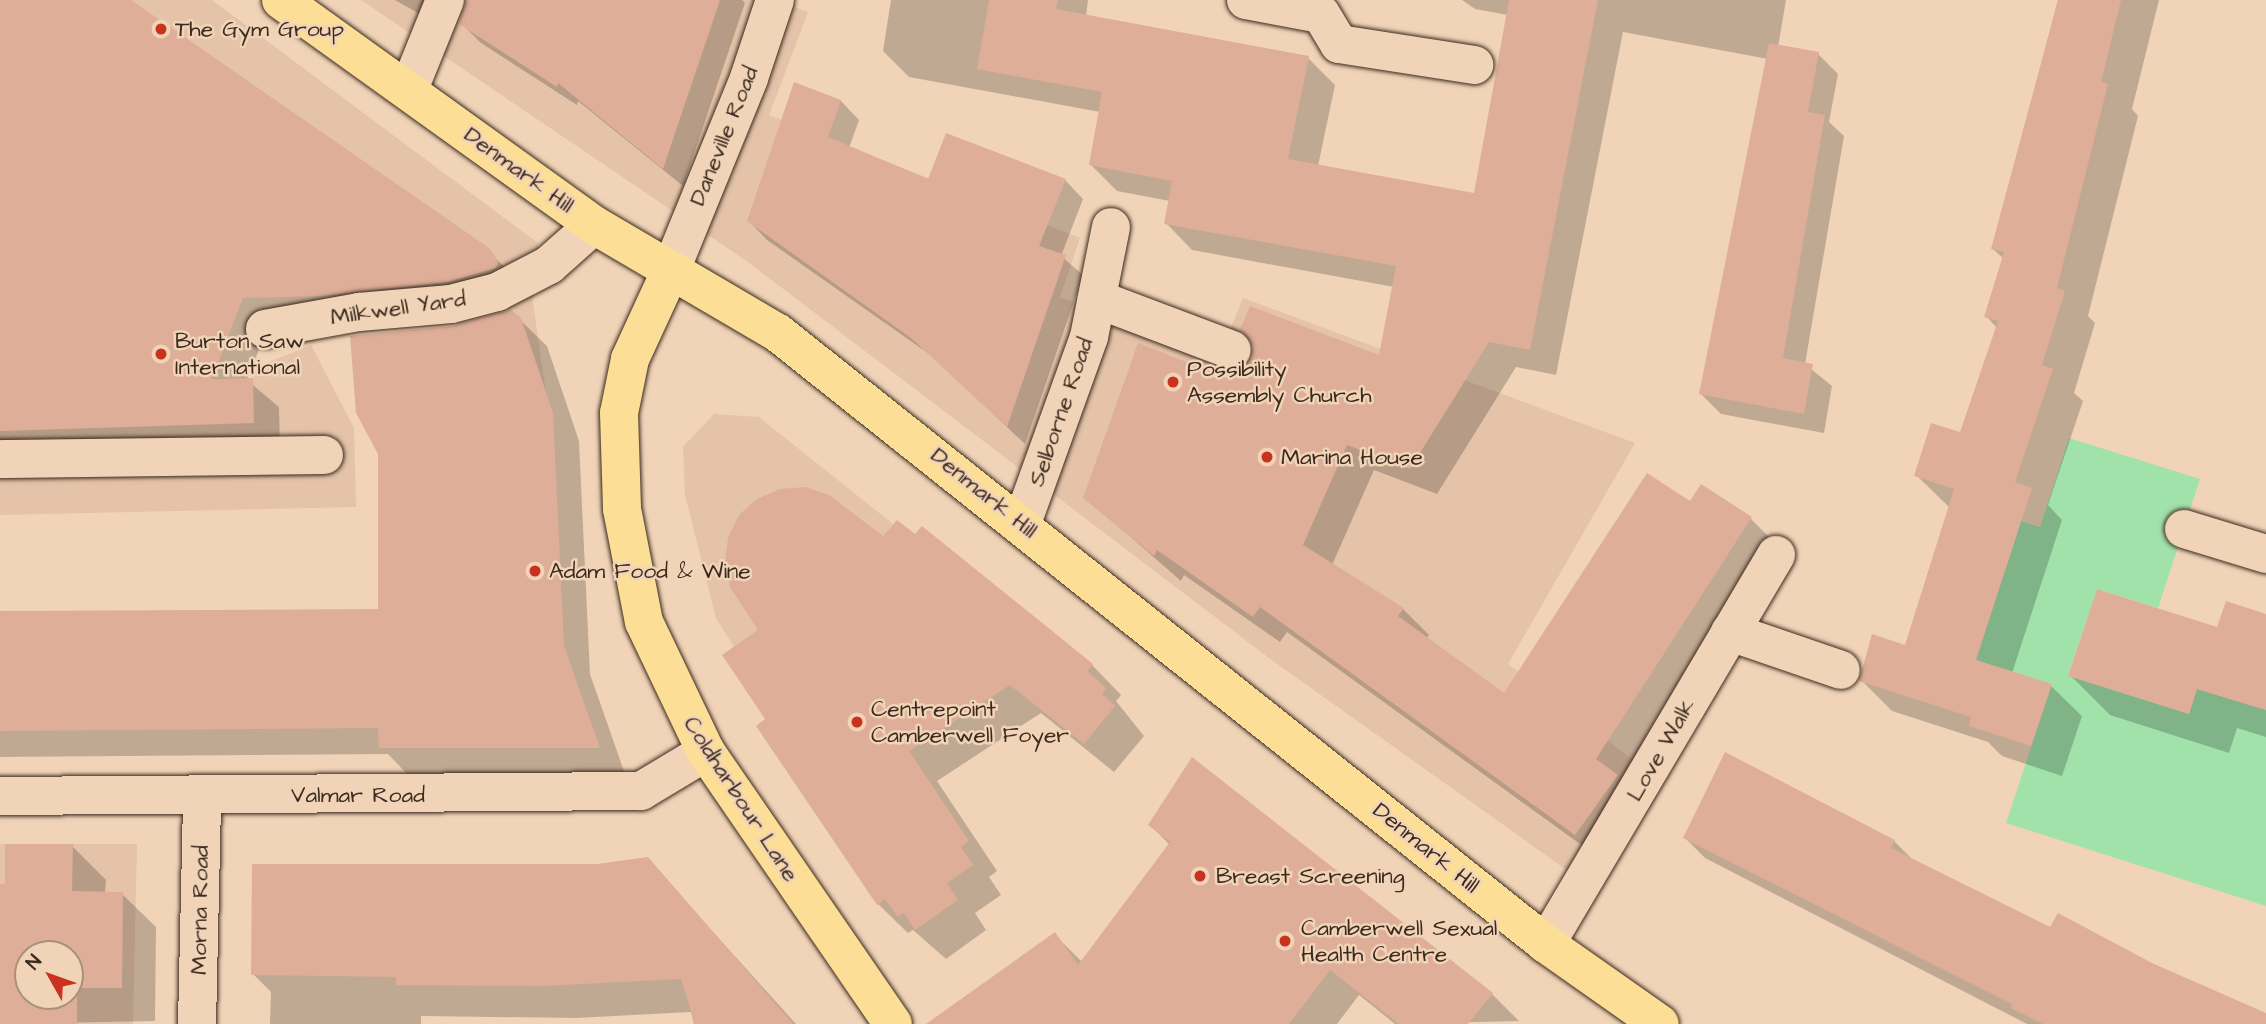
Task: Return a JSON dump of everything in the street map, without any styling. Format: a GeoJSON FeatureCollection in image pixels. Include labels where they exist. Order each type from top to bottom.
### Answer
{"type":"FeatureCollection","features":[{"type":"Feature","properties":{"kind":"main road","name":"Denmark Hill"},"geometry":{"type":"LineString","coordinates":[[281,0],[409,89],[594,225],[778,333],[1021,523],[1546,944],[1660,1024]]}},
{"type":"Feature","properties":{"kind":"main road","name":"Coldharbour Lane"},"geometry":{"type":"LineString","coordinates":[[670,272],[630,359],[619,413],[622,509],[644,622],[706,752],[893,1024]]}},
{"type":"Feature","properties":{"kind":"street"},"geometry":{"type":"LineString","coordinates":[[409,89],[445,0]]}},
{"type":"Feature","properties":{"kind":"street","name":"Daneville Road"},"geometry":{"type":"LineString","coordinates":[[670,272],[749,78],[775,0]]}},
{"type":"Feature","properties":{"kind":"street"},"geometry":{"type":"LineString","coordinates":[[1246,0],[1321,14],[1339,44],[1474,65]]}},
{"type":"Feature","properties":{"kind":"street","name":"Milkwell Yard"},"geometry":{"type":"LineString","coordinates":[[265,329],[359,312],[451,304],[497,292],[550,265],[594,225]]}},
{"type":"Feature","properties":{"kind":"street","name":"Selborne Road"},"geometry":{"type":"LineString","coordinates":[[1021,523],[1089,337],[1111,227]]}},
{"type":"Feature","properties":{"kind":"street"},"geometry":{"type":"LineString","coordinates":[[1097,299],[1232,350]]}},
{"type":"Feature","properties":{"kind":"street"},"geometry":{"type":"LineString","coordinates":[[0,460],[324,455]]}},
{"type":"Feature","properties":{"kind":"street"},"geometry":{"type":"LineString","coordinates":[[2184,529],[2266,554]]}},
{"type":"Feature","properties":{"kind":"street","name":"Love Walk"},"geometry":{"type":"LineString","coordinates":[[1546,944],[1776,555]]}},
{"type":"Feature","properties":{"kind":"street"},"geometry":{"type":"LineString","coordinates":[[1730,632],[1841,670]]}},
{"type":"Feature","properties":{"kind":"street","name":"Valmar Road"},"geometry":{"type":"LineString","coordinates":[[0,796],[641,791],[706,752]]}},
{"type":"Feature","properties":{"kind":"street","name":"Morna Road"},"geometry":{"type":"LineString","coordinates":[[197,1024],[202,796]]}},
{"type":"Feature","properties":{"kind":"shaded area"},"geometry":{"type":"Polygon","coordinates":[[[0,0],[212,0],[538,243],[533,303],[553,440],[464,399],[459,312],[389,300],[246,289],[213,330],[213,378],[253,378],[252,369],[311,345],[354,428],[356,507],[0,515],[0,0]]]}},
{"type":"Feature","properties":{"kind":"shaded area"},"geometry":{"type":"Polygon","coordinates":[[[361,0],[776,0],[808,12],[769,115],[1080,238],[1060,297],[1219,357],[1243,298],[1635,443],[1508,664],[1633,760],[1568,871],[1269,658],[748,262],[361,0]]]}},
{"type":"Feature","properties":{"kind":"shaded area"},"geometry":{"type":"Polygon","coordinates":[[[714,414],[759,417],[893,524],[861,564],[734,647],[716,618],[685,495],[683,447],[714,414]]]}},
{"type":"Feature","properties":{"kind":"shaded area"},"geometry":{"type":"Polygon","coordinates":[[[0,844],[137,844],[133,1024],[0,1024],[0,844]]]}},
{"type":"Feature","properties":{"kind":"green space"},"geometry":{"type":"Polygon","coordinates":[[[2069,438],[2200,479],[2158,608],[2097,589],[2068,675],[2189,714],[2197,689],[2262,709],[2266,698],[2266,906],[2006,823],[2052,684],[1974,666],[2017,520],[2040,527],[2069,438]]]}},
{"type":"Feature","properties":{"kind":"building"},"geometry":{"type":"Polygon","coordinates":[[[0,0],[131,0],[489,248],[498,261],[496,268],[447,282],[322,296],[243,298],[212,379],[253,378],[254,423],[0,431],[0,0]]]}},
{"type":"Feature","properties":{"kind":"building"},"geometry":{"type":"Polygon","coordinates":[[[466,0],[720,0],[663,169],[558,83],[557,87],[459,24],[466,0]]]}},
{"type":"Feature","properties":{"kind":"building"},"geometry":{"type":"Polygon","coordinates":[[[989,0],[1058,0],[1056,9],[1309,56],[1288,159],[1474,193],[1509,0],[1598,0],[1530,350],[1489,342],[1410,469],[1347,445],[1303,545],[1404,608],[1398,616],[1504,693],[1647,473],[1690,501],[1701,484],[1752,517],[1596,759],[1618,775],[1575,835],[1260,607],[1253,617],[1157,550],[1154,556],[1083,498],[1138,343],[1222,376],[1224,370],[1245,367],[1252,358],[1253,346],[1240,330],[1250,306],[1379,355],[1396,266],[1164,224],[1172,181],[1089,165],[1102,92],[977,69],[989,0]]]}},
{"type":"Feature","properties":{"kind":"building"},"geometry":{"type":"Polygon","coordinates":[[[2058,0],[2121,0],[2101,82],[2108,84],[2057,288],[2065,291],[2042,365],[2053,369],[2015,482],[2032,488],[1976,660],[2052,684],[2031,746],[1969,726],[1971,717],[1859,681],[1872,634],[1905,645],[1954,489],[1914,476],[1931,423],[1960,432],[1998,321],[1984,317],[2004,252],[1991,249],[2058,0]]]}},
{"type":"Feature","properties":{"kind":"building"},"geometry":{"type":"Polygon","coordinates":[[[1769,43],[1819,52],[1808,112],[1825,115],[1783,358],[1813,364],[1804,414],[1699,394],[1769,43]]]}},
{"type":"Feature","properties":{"kind":"building"},"geometry":{"type":"Polygon","coordinates":[[[794,82],[841,100],[828,137],[928,179],[946,133],[1066,179],[1039,246],[1066,255],[1007,427],[911,338],[747,221],[794,82]]]}},
{"type":"Feature","properties":{"kind":"building"},"geometry":{"type":"Polygon","coordinates":[[[511,310],[521,318],[553,413],[564,646],[600,748],[379,748],[378,728],[0,731],[0,611],[378,609],[378,454],[356,413],[350,336],[453,326],[511,310]]]}},
{"type":"Feature","properties":{"kind":"building","name":"Centrepoint Camberwell Foyer"},"geometry":{"type":"Polygon","coordinates":[[[806,487],[829,495],[883,536],[897,520],[915,534],[922,526],[1093,664],[1087,671],[1106,688],[1102,694],[1115,706],[1084,744],[1010,685],[909,751],[969,841],[961,847],[973,865],[947,883],[958,900],[915,930],[904,913],[898,917],[885,899],[877,905],[756,726],[765,719],[722,655],[758,630],[730,587],[725,562],[728,538],[739,515],[757,499],[780,489],[806,487]]]}},
{"type":"Feature","properties":{"kind":"building"},"geometry":{"type":"Polygon","coordinates":[[[2097,589],[2217,627],[2226,601],[2266,614],[2266,710],[2197,689],[2189,714],[2068,676],[2097,589]]]}},
{"type":"Feature","properties":{"kind":"building"},"geometry":{"type":"Polygon","coordinates":[[[1725,752],[1895,840],[1891,848],[2050,927],[2058,913],[2152,963],[2266,1013],[2266,1024],[2043,1024],[2011,1008],[2012,1004],[1683,838],[1725,752]]]}},
{"type":"Feature","properties":{"kind":"building"},"geometry":{"type":"Polygon","coordinates":[[[1192,757],[1493,993],[1468,1024],[1399,1024],[1330,970],[1289,1024],[926,1024],[1055,932],[1078,965],[1170,842],[1148,825],[1192,757]]]}},
{"type":"Feature","properties":{"kind":"building"},"geometry":{"type":"Polygon","coordinates":[[[5,844],[73,844],[72,891],[123,892],[122,988],[84,988],[84,940],[14,940],[14,1010],[77,1010],[77,1024],[0,1024],[0,884],[5,884],[5,844]]]}},
{"type":"Feature","properties":{"kind":"building"},"geometry":{"type":"Polygon","coordinates":[[[648,857],[793,1024],[695,1024],[681,979],[543,986],[396,985],[396,977],[251,975],[252,864],[597,864],[648,857]]]}},
{"type":"Feature","properties":{"kind":"place","name":"The Gym Group"},"geometry":{"type":"Point","coordinates":[161,29]}},
{"type":"Feature","properties":{"kind":"place","name":"Burton Saw International"},"geometry":{"type":"Point","coordinates":[161,354]}},
{"type":"Feature","properties":{"kind":"place","name":"Possibility Assembly Church"},"geometry":{"type":"Point","coordinates":[1173,382]}},
{"type":"Feature","properties":{"kind":"place","name":"Marina House"},"geometry":{"type":"Point","coordinates":[1267,457]}},
{"type":"Feature","properties":{"kind":"place","name":"Adam Food & Wine"},"geometry":{"type":"Point","coordinates":[535,571]}},
{"type":"Feature","properties":{"kind":"place","name":"Centrepoint Camberwell Foyer"},"geometry":{"type":"Point","coordinates":[857,722]}},
{"type":"Feature","properties":{"kind":"place","name":"Breast Screening"},"geometry":{"type":"Point","coordinates":[1200,876]}},
{"type":"Feature","properties":{"kind":"place","name":"Camberwell Sexual Health Centre"},"geometry":{"type":"Point","coordinates":[1285,941]}}]}
